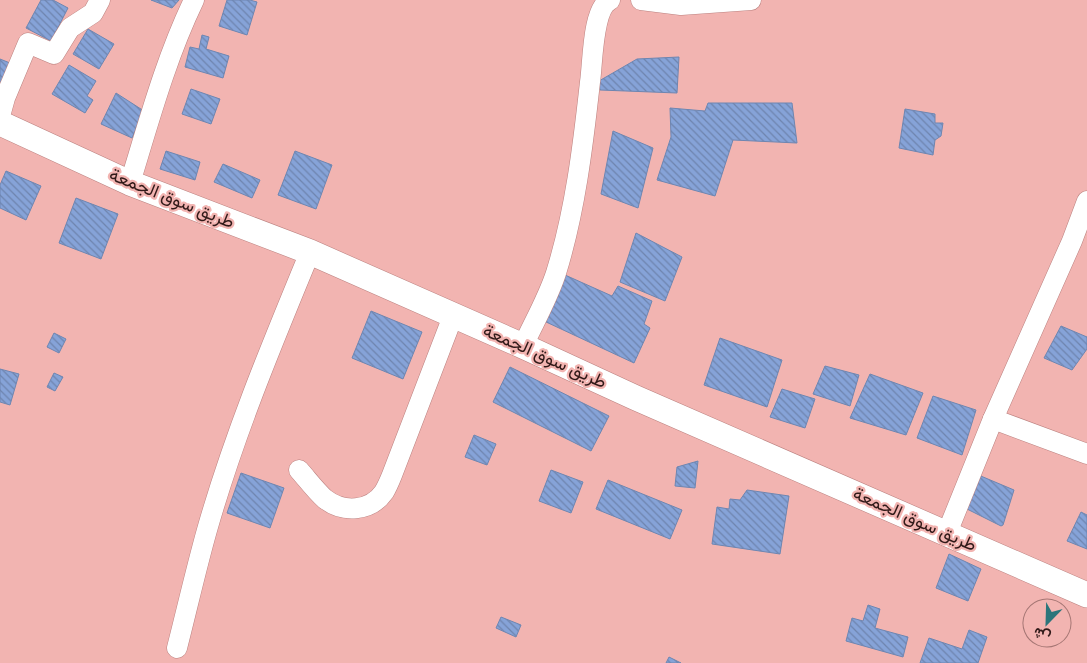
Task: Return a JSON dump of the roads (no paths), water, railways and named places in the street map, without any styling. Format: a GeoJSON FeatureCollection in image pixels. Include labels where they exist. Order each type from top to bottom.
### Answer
{"type":"FeatureCollection","features":[{"type":"Feature","properties":{"kind":"main road","name":"طريق سوق الجمعة"},"geometry":{"type":"LineString","coordinates":[[0,123],[130,183],[310,252],[636,398],[1087,595]]}},
{"type":"Feature","properties":{"kind":"street"},"geometry":{"type":"LineString","coordinates":[[0,116],[5,98],[28,42],[54,54],[70,28],[93,13],[100,0]]}},
{"type":"Feature","properties":{"kind":"street"},"geometry":{"type":"LineString","coordinates":[[130,183],[162,80],[182,25],[194,0]]}},
{"type":"Feature","properties":{"kind":"street"},"geometry":{"type":"LineString","coordinates":[[523,346],[555,275],[560,256],[578,174],[587,113],[597,16],[605,2],[610,0]]}},
{"type":"Feature","properties":{"kind":"street"},"geometry":{"type":"LineString","coordinates":[[641,0],[682,5],[751,0]]}},
{"type":"Feature","properties":{"kind":"street"},"geometry":{"type":"LineString","coordinates":[[947,533],[993,419],[1072,241],[1087,202]]}},
{"type":"Feature","properties":{"kind":"street"},"geometry":{"type":"LineString","coordinates":[[178,648],[207,530],[232,450],[263,365],[310,252]]}},
{"type":"Feature","properties":{"kind":"street"},"geometry":{"type":"LineString","coordinates":[[299,470],[326,499],[341,508],[359,509],[372,503],[384,493],[453,316]]}},
{"type":"Feature","properties":{"kind":"street"},"geometry":{"type":"LineString","coordinates":[[993,419],[1087,454]]}}]}
